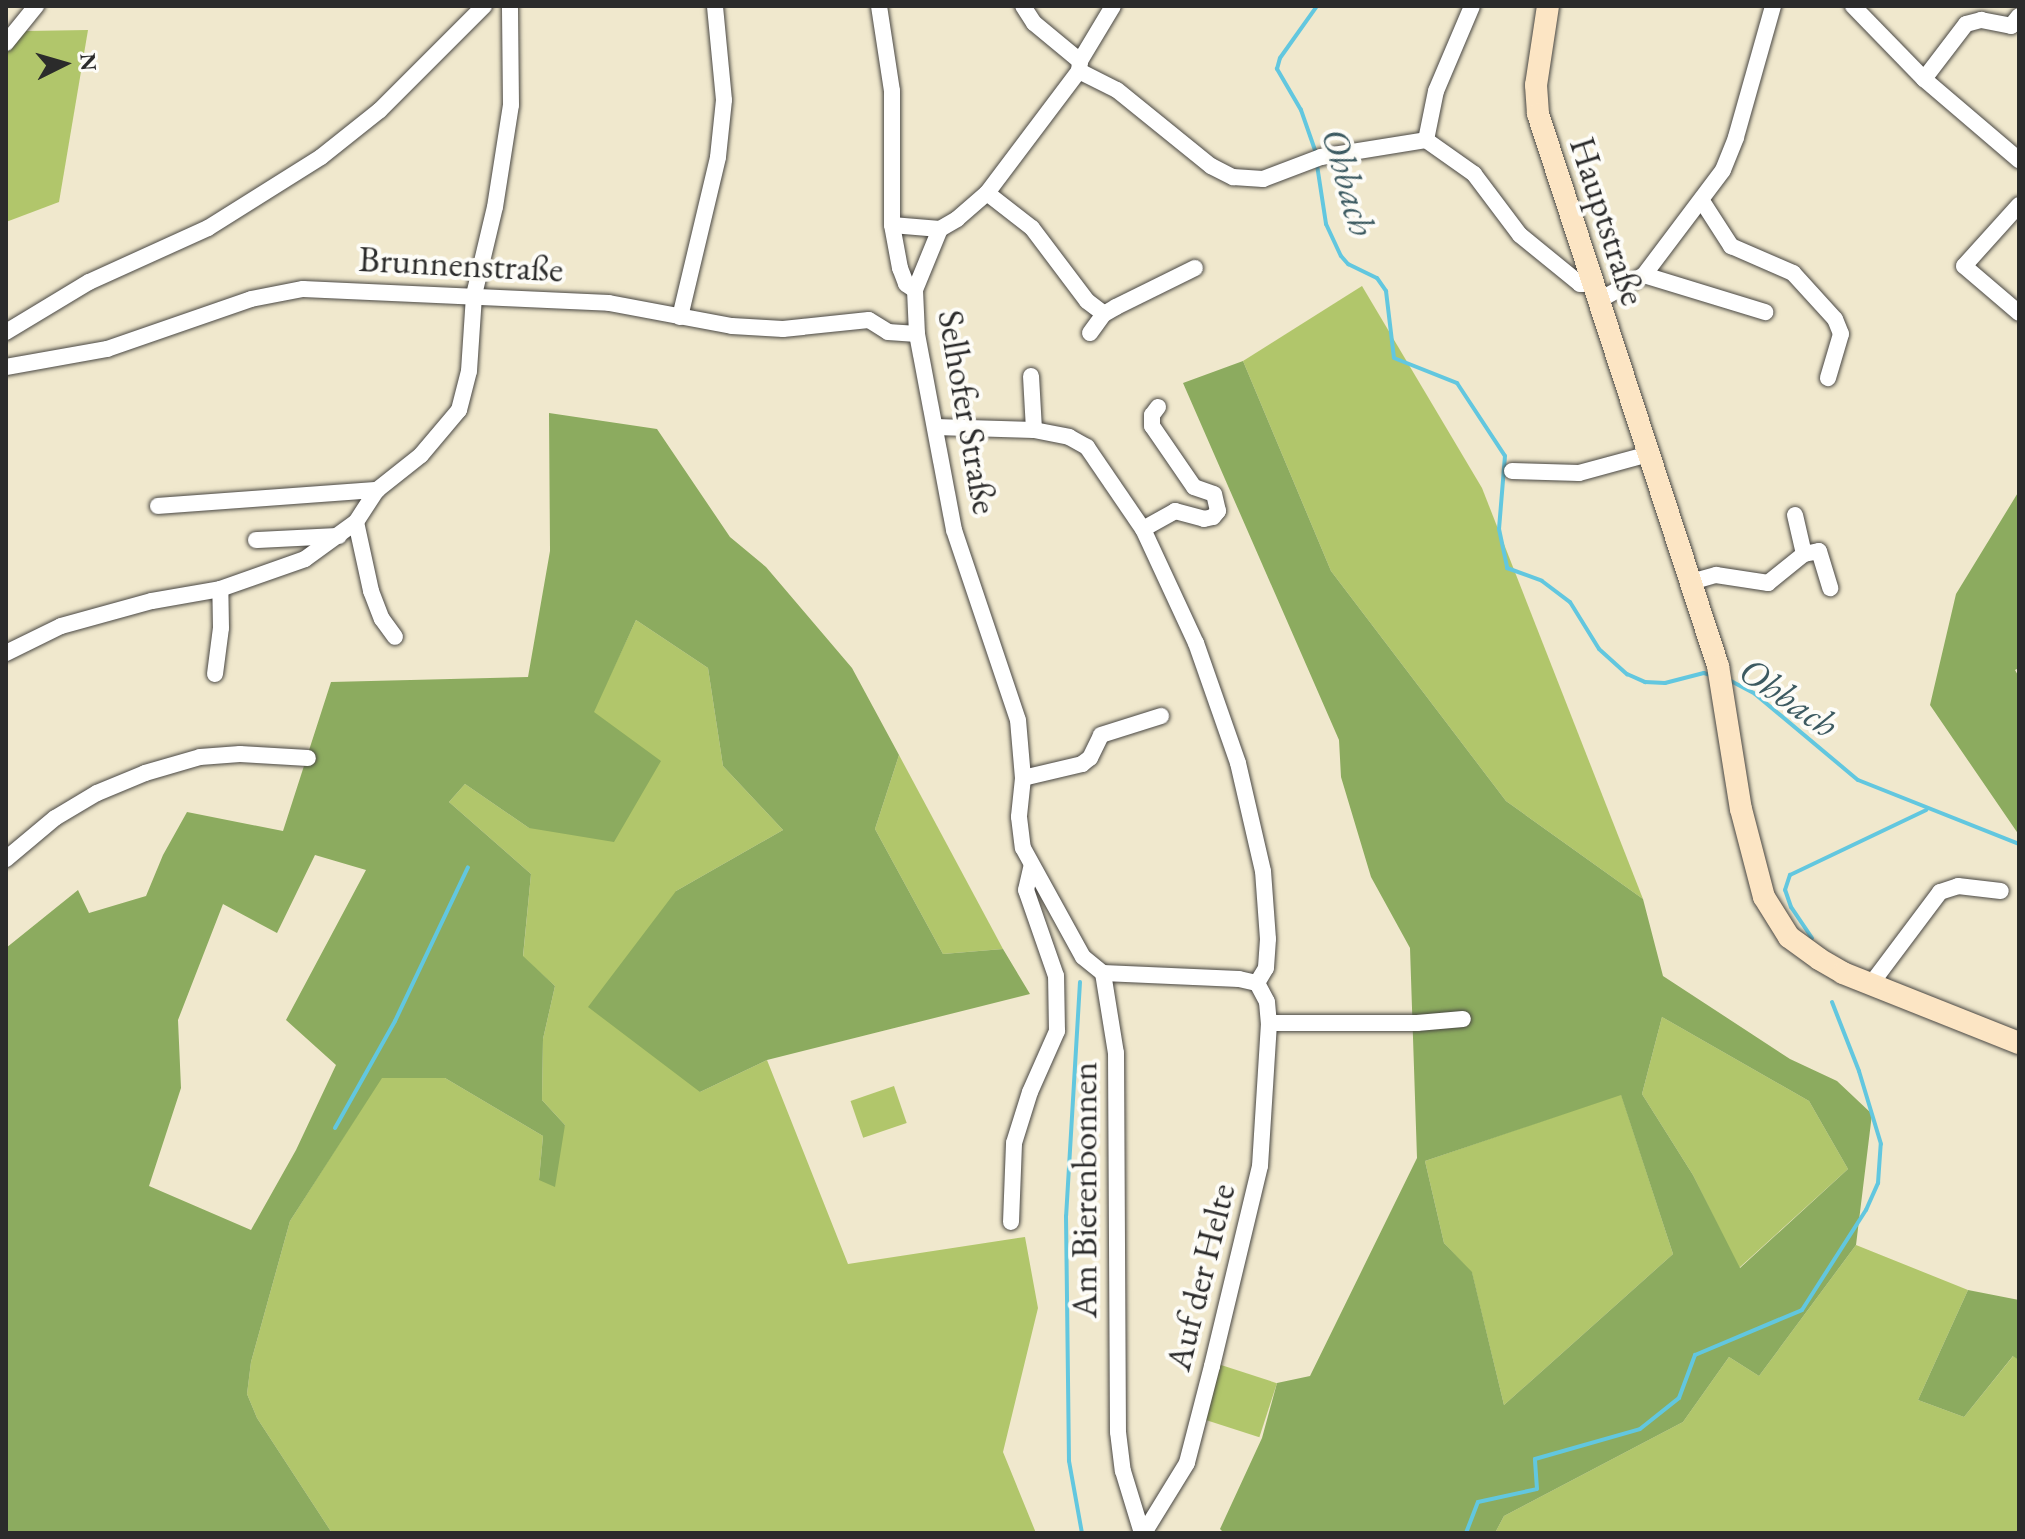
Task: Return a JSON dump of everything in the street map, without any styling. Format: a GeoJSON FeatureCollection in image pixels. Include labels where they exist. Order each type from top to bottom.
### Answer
{"type":"FeatureCollection","features":[{"type":"Feature","properties":{"kind":"main road","name":"Hauptstraße"},"geometry":{"type":"LineString","coordinates":[[1548,6],[1536,85],[1538,114],[1718,666],[1741,809],[1754,867],[1770,909],[1789,937],[1819,959],[1871,984],[2019,1043]]}},
{"type":"Feature","properties":{"kind":"street"},"geometry":{"type":"LineString","coordinates":[[6,43],[36,6]]}},
{"type":"Feature","properties":{"kind":"street"},"geometry":{"type":"LineString","coordinates":[[6,332],[89,282],[208,228],[321,157],[380,110],[484,6]]}},
{"type":"Feature","properties":{"kind":"street"},"geometry":{"type":"LineString","coordinates":[[6,653],[29,639],[76,622],[152,601],[220,589],[305,559],[341,536],[356,522],[377,490],[421,455],[459,410],[469,371],[474,295],[495,207],[511,105],[510,6]]}},
{"type":"Feature","properties":{"kind":"street"},"geometry":{"type":"LineString","coordinates":[[680,317],[718,157],[724,100],[715,6]]}},
{"type":"Feature","properties":{"kind":"street","name":"Selhofer Straße"},"geometry":{"type":"LineString","coordinates":[[879,6],[892,91],[892,225],[900,268],[906,284],[915,290],[917,334],[954,530],[1018,720],[1023,778],[1019,817],[1023,848],[1031,868],[1026,890],[1056,976],[1059,1002],[1054,1041],[1030,1092],[1014,1143],[1011,1222]]}},
{"type":"Feature","properties":{"kind":"street"},"geometry":{"type":"LineString","coordinates":[[1023,6],[1034,23],[1080,66],[1117,90],[1211,166],[1233,177],[1263,179],[1316,158],[1426,140],[1474,174],[1520,235],[1580,284],[1595,292],[1644,275],[1723,170],[1736,137],[1773,6]]}},
{"type":"Feature","properties":{"kind":"street"},"geometry":{"type":"LineString","coordinates":[[915,290],[940,229],[987,193],[1080,66],[1113,6]]}},
{"type":"Feature","properties":{"kind":"street"},"geometry":{"type":"LineString","coordinates":[[1426,140],[1436,91],[1472,6]]}},
{"type":"Feature","properties":{"kind":"street"},"geometry":{"type":"LineString","coordinates":[[1853,6],[1924,79],[2019,160]]}},
{"type":"Feature","properties":{"kind":"street"},"geometry":{"type":"LineString","coordinates":[[1924,79],[1966,24],[1981,20],[2011,26],[2019,16]]}},
{"type":"Feature","properties":{"kind":"street"},"geometry":{"type":"LineString","coordinates":[[987,193],[1032,228],[1087,301],[1104,314]]}},
{"type":"Feature","properties":{"kind":"street"},"geometry":{"type":"LineString","coordinates":[[1702,201],[1717,219],[1731,246],[1793,273],[1835,319],[1841,334],[1828,378]]}},
{"type":"Feature","properties":{"kind":"street"},"geometry":{"type":"LineString","coordinates":[[2019,205],[1964,266],[2019,313]]}},
{"type":"Feature","properties":{"kind":"street"},"geometry":{"type":"LineString","coordinates":[[892,225],[940,229]]}},
{"type":"Feature","properties":{"kind":"street"},"geometry":{"type":"LineString","coordinates":[[1090,333],[1104,314],[1195,268]]}},
{"type":"Feature","properties":{"kind":"street"},"geometry":{"type":"LineString","coordinates":[[1644,275],[1765,312]]}},
{"type":"Feature","properties":{"kind":"street","name":"Brunnenstraße"},"geometry":{"type":"LineString","coordinates":[[6,367],[107,349],[273,294],[303,289],[609,303],[680,317],[783,329],[869,320],[888,332],[917,334]]}},
{"type":"Feature","properties":{"kind":"street"},"geometry":{"type":"LineString","coordinates":[[1031,376],[1034,430]]}},
{"type":"Feature","properties":{"kind":"street"},"geometry":{"type":"LineString","coordinates":[[1143,529],[1175,511],[1204,519],[1213,517],[1218,511],[1214,494],[1194,487],[1152,426],[1152,415],[1158,407]]}},
{"type":"Feature","properties":{"kind":"street"},"geometry":{"type":"LineString","coordinates":[[935,427],[1034,430],[1069,437],[1087,447],[1143,529],[1218,700],[1238,763],[1263,871],[1268,939],[1266,968],[1257,983],[1239,979],[1103,973],[1083,957],[1031,868]]}},
{"type":"Feature","properties":{"kind":"street"},"geometry":{"type":"LineString","coordinates":[[1512,471],[1579,473],[1649,454]]}},
{"type":"Feature","properties":{"kind":"street"},"geometry":{"type":"LineString","coordinates":[[158,506],[377,490]]}},
{"type":"Feature","properties":{"kind":"street"},"geometry":{"type":"LineString","coordinates":[[1795,515],[1804,554]]}},
{"type":"Feature","properties":{"kind":"street"},"geometry":{"type":"LineString","coordinates":[[356,522],[371,591],[382,619],[395,637]]}},
{"type":"Feature","properties":{"kind":"street"},"geometry":{"type":"LineString","coordinates":[[256,540],[341,536]]}},
{"type":"Feature","properties":{"kind":"street"},"geometry":{"type":"LineString","coordinates":[[1691,582],[1716,575],[1768,583],[1804,554],[1819,551],[1830,588]]}},
{"type":"Feature","properties":{"kind":"street"},"geometry":{"type":"LineString","coordinates":[[215,674],[221,628],[220,589]]}},
{"type":"Feature","properties":{"kind":"street"},"geometry":{"type":"LineString","coordinates":[[1023,778],[1082,764],[1090,758],[1101,735],[1161,716]]}},
{"type":"Feature","properties":{"kind":"street"},"geometry":{"type":"LineString","coordinates":[[6,859],[55,818],[97,793],[145,773],[200,757],[240,754],[308,758]]}},
{"type":"Feature","properties":{"kind":"street"},"geometry":{"type":"LineString","coordinates":[[1871,984],[1940,892],[1958,886],[2001,891]]}},
{"type":"Feature","properties":{"kind":"street","name":"Am Bierenbonnen"},"geometry":{"type":"LineString","coordinates":[[1103,973],[1116,1053],[1118,1432],[1123,1471],[1143,1533]]}},
{"type":"Feature","properties":{"kind":"street","name":"Auf der Helte"},"geometry":{"type":"LineString","coordinates":[[1143,1533],[1187,1463],[1260,1166],[1269,1023],[1267,1002],[1257,983]]}},
{"type":"Feature","properties":{"kind":"street"},"geometry":{"type":"LineString","coordinates":[[1269,1023],[1417,1023],[1463,1019]]}},
{"type":"Feature","properties":{"kind":"green space"},"geometry":{"type":"Polygon","coordinates":[[[88,30],[59,202],[6,222],[6,51],[26,31],[88,30]]]}},
{"type":"Feature","properties":{"kind":"green space"},"geometry":{"type":"Polygon","coordinates":[[[1362,286],[1482,488],[1643,899],[1506,801],[1331,571],[1243,361],[1362,286]]]}},
{"type":"Feature","properties":{"kind":"green space"},"geometry":{"type":"Polygon","coordinates":[[[1243,361],[1331,571],[1506,801],[1643,899],[1663,976],[1790,1059],[1837,1081],[1872,1114],[1856,1245],[1759,1376],[1729,1357],[1683,1422],[1504,1516],[1495,1533],[1224,1533],[1220,1529],[1262,1438],[1277,1383],[1310,1376],[1417,1158],[1410,948],[1371,877],[1341,777],[1339,740],[1183,383],[1243,361]],[[1662,1017],[1642,1094],[1693,1175],[1740,1268],[1848,1169],[1809,1101],[1662,1017]],[[1621,1095],[1425,1161],[1444,1243],[1472,1272],[1504,1405],[1673,1254],[1621,1095]]]}},
{"type":"Feature","properties":{"kind":"green space"},"geometry":{"type":"Polygon","coordinates":[[[549,413],[657,429],[730,537],[766,567],[852,668],[899,755],[875,829],[943,954],[1003,949],[1030,994],[767,1060],[700,1092],[588,1007],[676,891],[783,830],[723,766],[708,668],[636,620],[594,712],[661,761],[614,842],[529,828],[465,784],[449,802],[531,874],[523,956],[555,986],[543,1039],[542,1100],[565,1125],[555,1187],[539,1180],[543,1136],[445,1078],[382,1078],[290,1221],[251,1362],[247,1394],[257,1418],[332,1533],[6,1533],[6,948],[78,890],[89,913],[146,896],[163,855],[187,812],[283,831],[331,682],[528,677],[550,551],[549,413]],[[315,855],[277,933],[223,904],[178,1020],[181,1088],[149,1186],[251,1230],[296,1150],[336,1065],[286,1020],[366,870],[315,855]]]}},
{"type":"Feature","properties":{"kind":"green space"},"geometry":{"type":"Polygon","coordinates":[[[2019,491],[2019,668],[2015,670],[2019,677],[2019,835],[1930,705],[1956,594],[2019,491]]]}},
{"type":"Feature","properties":{"kind":"green space"},"geometry":{"type":"Polygon","coordinates":[[[636,620],[708,668],[723,766],[783,830],[676,891],[700,1092],[767,1060],[848,1264],[1025,1237],[1038,1308],[1003,1452],[1036,1533],[332,1533],[257,1418],[247,1394],[251,1362],[290,1221],[381,1078],[445,1078],[543,1136],[539,1180],[565,1125],[542,1100],[543,1039],[555,986],[523,957],[531,874],[449,802],[465,784],[529,828],[593,712],[636,620]]]}},
{"type":"Feature","properties":{"kind":"green space"},"geometry":{"type":"Polygon","coordinates":[[[899,755],[1003,949],[943,954],[875,829],[899,755]]]}},
{"type":"Feature","properties":{"kind":"green space"},"geometry":{"type":"Polygon","coordinates":[[[1662,1017],[1809,1101],[1848,1169],[1739,1268],[1693,1175],[1642,1094],[1662,1017]]]}},
{"type":"Feature","properties":{"kind":"green space"},"geometry":{"type":"Polygon","coordinates":[[[894,1086],[907,1123],[863,1138],[851,1101],[894,1086]]]}},
{"type":"Feature","properties":{"kind":"green space"},"geometry":{"type":"Polygon","coordinates":[[[1621,1094],[1673,1254],[1504,1405],[1472,1273],[1444,1243],[1425,1161],[1621,1094]]]}},
{"type":"Feature","properties":{"kind":"green space"},"geometry":{"type":"Polygon","coordinates":[[[1856,1245],[1968,1290],[1918,1400],[1964,1417],[2014,1355],[2019,1360],[2019,1533],[1495,1533],[1504,1516],[1683,1422],[1729,1357],[1759,1376],[1856,1245]]]}},
{"type":"Feature","properties":{"kind":"green space"},"geometry":{"type":"Polygon","coordinates":[[[1968,1290],[2019,1300],[2019,1360],[2013,1356],[1964,1417],[1918,1400],[1968,1290]]]}},
{"type":"Feature","properties":{"kind":"green space"},"geometry":{"type":"Polygon","coordinates":[[[1218,1364],[1277,1383],[1259,1437],[1200,1418],[1218,1364]]]}},
{"type":"Feature","properties":{"kind":"waterway","name":"Ohbach"},"geometry":{"type":"LineString","coordinates":[[1316,153],[1301,110],[1277,69],[1280,58],[1317,6]]}},
{"type":"Feature","properties":{"kind":"waterway","name":"Ohbach"},"geometry":{"type":"LineString","coordinates":[[1317,165],[1326,224],[1341,256],[1348,264],[1377,278],[1386,291],[1394,358],[1457,383],[1505,456],[1499,529],[1507,568],[1542,581],[1570,602],[1599,649],[1627,674],[1645,682],[1665,683],[1704,673],[1713,676]]}},
{"type":"Feature","properties":{"kind":"waterway","name":"Ohbach"},"geometry":{"type":"LineString","coordinates":[[1729,680],[1755,694],[1858,780],[2019,844]]}},
{"type":"Feature","properties":{"kind":"waterway"},"geometry":{"type":"LineString","coordinates":[[1812,938],[1791,907],[1785,890],[1790,875],[1926,810]]}},
{"type":"Feature","properties":{"kind":"waterway"},"geometry":{"type":"LineString","coordinates":[[335,1128],[395,1021],[468,867]]}},
{"type":"Feature","properties":{"kind":"waterway"},"geometry":{"type":"LineString","coordinates":[[1080,982],[1066,1216],[1069,1461],[1082,1533]]}},
{"type":"Feature","properties":{"kind":"waterway"},"geometry":{"type":"LineString","coordinates":[[1466,1533],[1478,1502],[1537,1489],[1535,1459],[1640,1429],[1679,1398],[1695,1355],[1802,1310],[1866,1210],[1878,1183],[1881,1144],[1859,1071],[1832,1002]]}}]}
